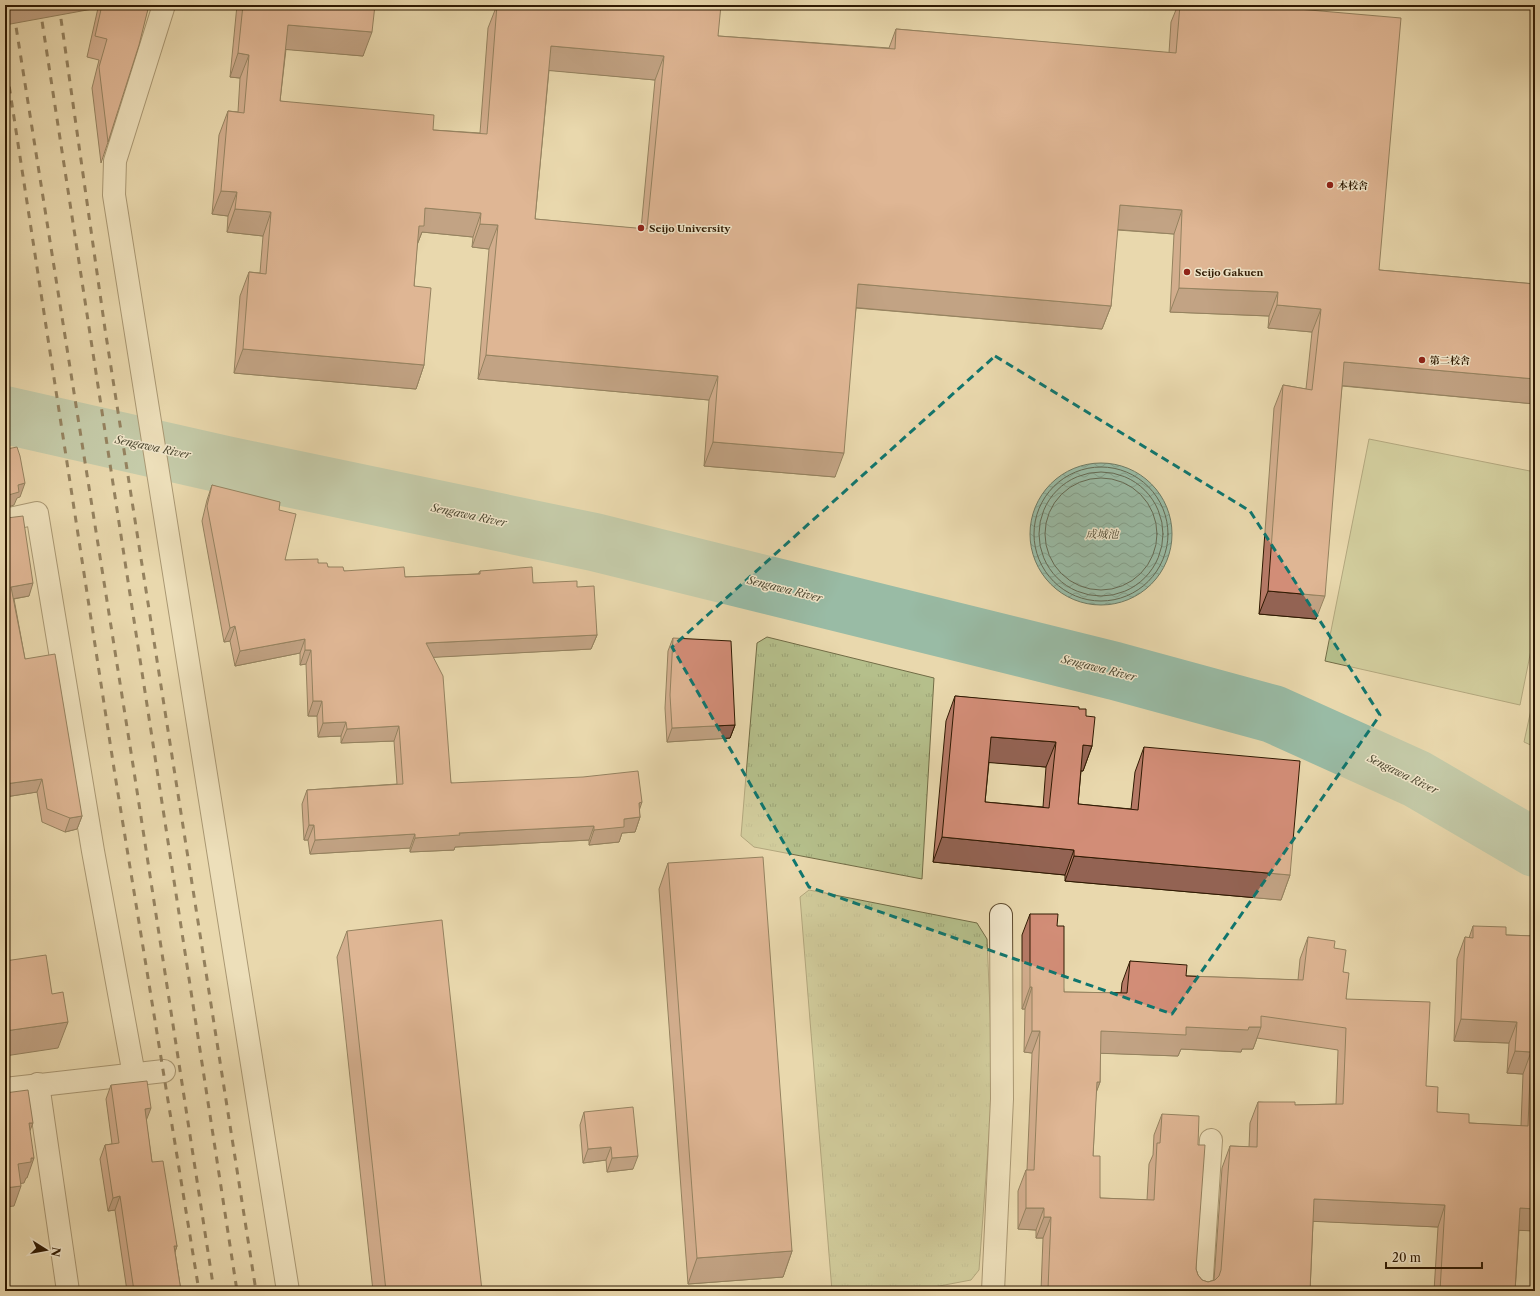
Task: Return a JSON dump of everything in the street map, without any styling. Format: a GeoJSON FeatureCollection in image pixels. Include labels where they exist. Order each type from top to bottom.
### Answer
{"type":"FeatureCollection","features":[{"type":"Feature","properties":{"kind":"street"},"geometry":{"type":"LineString","coordinates":[[164,5],[115,161],[114,195],[288,1291]]}},
{"type":"Feature","properties":{"kind":"street"},"geometry":{"type":"LineString","coordinates":[[5,520],[37,513],[93,851],[134,1075]]}},
{"type":"Feature","properties":{"kind":"street"},"geometry":{"type":"LineString","coordinates":[[993,1291],[1002,1099],[1001,915]]}},
{"type":"Feature","properties":{"kind":"street"},"geometry":{"type":"LineString","coordinates":[[5,1089],[38,1084],[164,1072]]}},
{"type":"Feature","properties":{"kind":"street"},"geometry":{"type":"LineString","coordinates":[[38,1084],[68,1291]]}},
{"type":"Feature","properties":{"kind":"street"},"geometry":{"type":"LineString","coordinates":[[1201,1291],[1211,1140]]}},
{"type":"Feature","properties":{"kind":"highlighted area"},"geometry":{"type":"Polygon","coordinates":[[[995,356],[1250,511],[1380,715],[1172,1014],[809,887],[672,647],[995,356]]]}},
{"type":"Feature","properties":{"kind":"green space"},"geometry":{"type":"Polygon","coordinates":[[[1369,439],[1535,472],[1535,630],[1520,705],[1325,661],[1369,439]]]}},
{"type":"Feature","properties":{"kind":"green space"},"geometry":{"type":"Polygon","coordinates":[[[767,637],[934,678],[922,879],[754,847],[741,836],[757,643],[767,637]]]}},
{"type":"Feature","properties":{"kind":"green space"},"geometry":{"type":"Polygon","coordinates":[[[1535,691],[1535,747],[1524,742],[1535,691]]]}},
{"type":"Feature","properties":{"kind":"green space"},"geometry":{"type":"Polygon","coordinates":[[[809,890],[977,923],[987,939],[993,1081],[979,1270],[971,1280],[913,1291],[832,1291],[800,897],[809,890]]]}},
{"type":"Feature","properties":{"kind":"water","name":"成城池"},"geometry":{"type":"Polygon","coordinates":[[[1101,463],[1122,466],[1146,479],[1156,489],[1169,513],[1172,534],[1169,555],[1156,579],[1146,589],[1122,602],[1101,605],[1080,602],[1056,589],[1046,579],[1033,555],[1030,534],[1033,513],[1046,489],[1056,479],[1080,466],[1101,463]]]}},
{"type":"Feature","properties":{"kind":"building"},"geometry":{"type":"Polygon","coordinates":[[[102,5],[149,5],[139,45],[108,142],[99,67],[107,39],[95,36],[102,5]]]}},
{"type":"Feature","properties":{"kind":"building"},"geometry":{"type":"Polygon","coordinates":[[[243,5],[375,5],[372,32],[288,25],[280,101],[434,115],[433,130],[487,134],[497,5],[721,5],[718,36],[895,49],[896,29],[1176,53],[1180,5],[1252,5],[1401,18],[1379,270],[1535,284],[1535,379],[1344,362],[1325,596],[1268,591],[1283,385],[1312,390],[1321,309],[1277,305],[1278,292],[1179,288],[1182,210],[1120,205],[1111,306],[858,284],[844,453],[713,442],[718,376],[486,355],[498,225],[480,224],[481,213],[425,208],[424,226],[419,226],[414,286],[431,288],[424,365],[243,349],[249,272],[266,274],[271,212],[235,209],[237,192],[221,191],[228,111],[244,113],[249,55],[238,53],[243,5]],[[551,46],[535,219],[647,229],[664,56],[551,46]]]}},
{"type":"Feature","properties":{"kind":"building"},"geometry":{"type":"Polygon","coordinates":[[[5,332],[7,347],[5,346],[5,332]]]}},
{"type":"Feature","properties":{"kind":"building"},"geometry":{"type":"Polygon","coordinates":[[[5,440],[7,449],[17,447],[25,483],[18,485],[19,492],[5,496],[5,440]]]}},
{"type":"Feature","properties":{"kind":"building"},"geometry":{"type":"Polygon","coordinates":[[[212,485],[280,502],[279,510],[296,514],[285,560],[318,559],[318,563],[327,563],[328,567],[343,567],[344,571],[404,567],[405,577],[480,574],[480,571],[532,567],[533,583],[577,581],[577,587],[594,586],[597,635],[426,643],[443,676],[451,783],[583,777],[638,771],[642,802],[639,803],[640,817],[624,819],[624,827],[594,830],[594,826],[459,833],[460,835],[415,838],[415,834],[315,840],[314,825],[309,825],[307,790],[403,784],[399,726],[347,729],[346,722],[323,723],[322,701],[313,701],[311,650],[305,650],[305,639],[240,651],[235,626],[230,628],[207,506],[212,485]]]}},
{"type":"Feature","properties":{"kind":"building"},"geometry":{"type":"Polygon","coordinates":[[[23,516],[33,583],[11,587],[25,659],[55,654],[82,816],[70,818],[47,809],[42,779],[5,784],[5,517],[23,516]]]}},
{"type":"Feature","properties":{"kind":"building"},"geometry":{"type":"Polygon","coordinates":[[[673,638],[731,641],[735,725],[672,728],[670,695],[673,638]]]}},
{"type":"Feature","properties":{"kind":"building"},"geometry":{"type":"Polygon","coordinates":[[[955,696],[1079,707],[1079,709],[1086,709],[1086,716],[1095,717],[1092,746],[1083,745],[1078,804],[1138,810],[1144,747],[1300,761],[1290,875],[1074,856],[1074,850],[942,837],[955,696]],[[991,737],[985,802],[1049,808],[1056,742],[991,737]]]}},
{"type":"Feature","properties":{"kind":"building"},"geometry":{"type":"Polygon","coordinates":[[[763,857],[792,1251],[697,1258],[668,863],[763,857]]]}},
{"type":"Feature","properties":{"kind":"building"},"geometry":{"type":"Polygon","coordinates":[[[1030,914],[1058,914],[1057,926],[1064,926],[1064,992],[1127,993],[1130,961],[1187,965],[1186,976],[1303,980],[1308,937],[1335,941],[1334,948],[1346,950],[1343,972],[1349,973],[1346,999],[1430,1002],[1426,1086],[1438,1087],[1437,1112],[1469,1114],[1469,1123],[1528,1126],[1531,1052],[1515,1051],[1517,1022],[1461,1019],[1465,937],[1473,938],[1473,926],[1506,927],[1506,935],[1535,936],[1535,1209],[1520,1208],[1515,1291],[1440,1291],[1445,1205],[1314,1199],[1310,1291],[1113,1291],[1048,1289],[1051,1217],[1044,1217],[1044,1208],[1026,1208],[1026,1170],[1034,1170],[1040,1031],[1032,1031],[1032,987],[1030,987],[1030,914]],[[1261,1016],[1261,1027],[1249,1027],[1248,1030],[1186,1027],[1186,1035],[1101,1031],[1100,1082],[1097,1082],[1093,1156],[1100,1156],[1100,1198],[1154,1200],[1157,1143],[1160,1143],[1162,1114],[1199,1116],[1198,1145],[1205,1145],[1196,1269],[1202,1280],[1208,1282],[1215,1280],[1219,1276],[1221,1270],[1230,1146],[1257,1147],[1258,1102],[1295,1102],[1295,1105],[1343,1104],[1346,1028],[1261,1016]]]}},
{"type":"Feature","properties":{"kind":"building"},"geometry":{"type":"Polygon","coordinates":[[[442,920],[482,1291],[386,1291],[347,931],[442,920]]]}},
{"type":"Feature","properties":{"kind":"building"},"geometry":{"type":"Polygon","coordinates":[[[46,955],[52,994],[63,992],[68,1022],[5,1031],[5,961],[46,955]]]}},
{"type":"Feature","properties":{"kind":"building"},"geometry":{"type":"Polygon","coordinates":[[[147,1081],[151,1108],[145,1109],[152,1162],[163,1161],[177,1246],[174,1246],[181,1291],[134,1291],[120,1196],[113,1198],[105,1145],[119,1143],[111,1085],[147,1081]]]}},
{"type":"Feature","properties":{"kind":"building"},"geometry":{"type":"Polygon","coordinates":[[[28,1090],[33,1123],[29,1123],[34,1158],[31,1158],[31,1162],[18,1164],[21,1186],[5,1188],[5,1093],[28,1090]]]}},
{"type":"Feature","properties":{"kind":"building"},"geometry":{"type":"Polygon","coordinates":[[[633,1107],[638,1156],[612,1158],[611,1147],[588,1149],[584,1112],[633,1107]]]}},
{"type":"Feature","properties":{"kind":"waterway","name":"Sengawa River"},"geometry":{"type":"LineString","coordinates":[[5,415],[226,465],[594,542],[1115,671],[1273,714],[1417,779],[1535,848]]}},
{"type":"Feature","properties":{"kind":"railway"},"geometry":{"type":"LineString","coordinates":[[59,5],[105,329],[256,1291]]}},
{"type":"Feature","properties":{"kind":"railway"},"geometry":{"type":"LineString","coordinates":[[40,8],[237,1291]]}},
{"type":"Feature","properties":{"kind":"railway"},"geometry":{"type":"LineString","coordinates":[[14,14],[133,765],[214,1291]]}},
{"type":"Feature","properties":{"kind":"railway"},"geometry":{"type":"LineString","coordinates":[[5,59],[115,775],[199,1291]]}},
{"type":"Feature","properties":{"kind":"place","name":"本校舎"},"geometry":{"type":"Point","coordinates":[1330,185]}},
{"type":"Feature","properties":{"kind":"place","name":"Seijo University"},"geometry":{"type":"Point","coordinates":[641,228]}},
{"type":"Feature","properties":{"kind":"place","name":"Seijo Gakuen"},"geometry":{"type":"Point","coordinates":[1187,272]}},
{"type":"Feature","properties":{"kind":"place","name":"第二校舎"},"geometry":{"type":"Point","coordinates":[1422,360]}}]}
